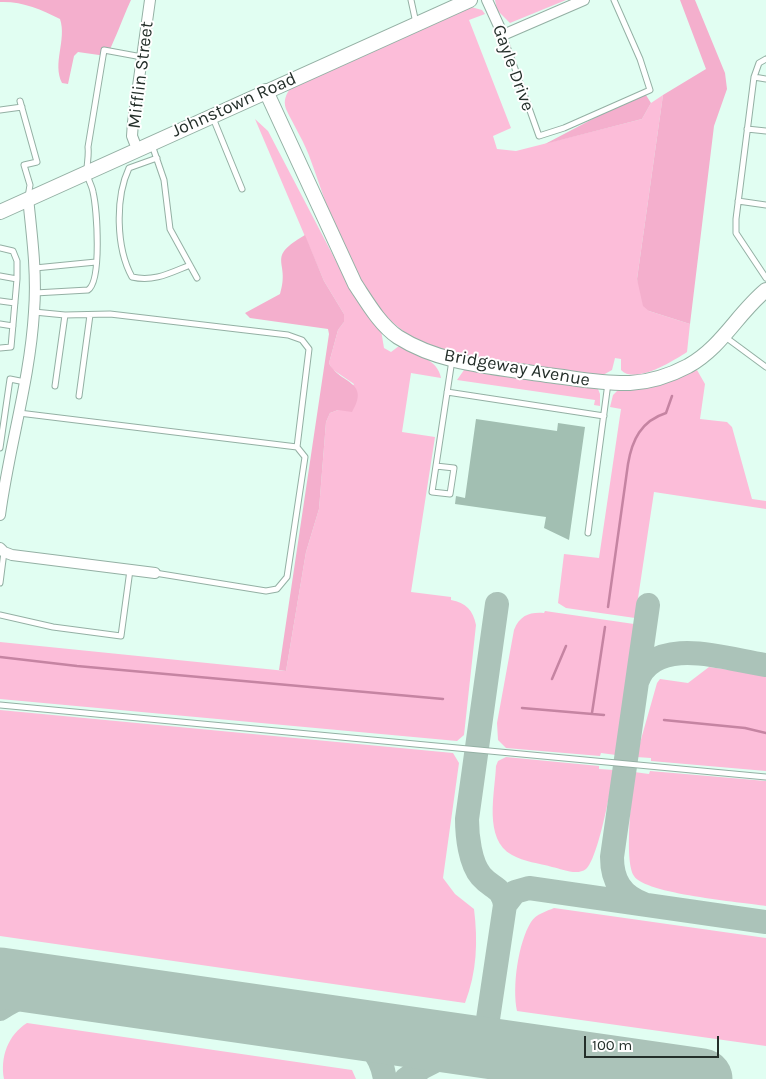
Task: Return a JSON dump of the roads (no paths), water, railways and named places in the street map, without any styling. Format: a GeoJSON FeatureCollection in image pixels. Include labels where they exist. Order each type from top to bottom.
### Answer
{"type":"FeatureCollection","features":[{"type":"Feature","properties":{"kind":"street","name":"Mifflin Street"},"geometry":{"type":"LineString","coordinates":[[137,148],[132,136],[133,122],[150,0]]}},
{"type":"Feature","properties":{"kind":"street","name":"Johnstown Road"},"geometry":{"type":"LineString","coordinates":[[0,212],[86,171],[470,0]]}},
{"type":"Feature","properties":{"kind":"street","name":"Gayle Drive"},"geometry":{"type":"LineString","coordinates":[[487,0],[502,35]]}},
{"type":"Feature","properties":{"kind":"street"},"geometry":{"type":"LineString","coordinates":[[502,35],[584,0]]}},
{"type":"Feature","properties":{"kind":"street","name":"Bridgeway Avenue"},"geometry":{"type":"LineString","coordinates":[[266,91],[355,284],[373,311],[397,336],[426,351],[452,360],[608,382],[631,383],[661,378],[688,366],[713,350],[766,290]]}},
{"type":"Feature","properties":{"kind":"street"},"geometry":{"type":"LineString","coordinates":[[0,515],[11,444],[25,382],[34,312],[35,268],[28,198]]}},
{"type":"Feature","properties":{"kind":"street"},"geometry":{"type":"LineString","coordinates":[[2,550],[155,573]]}},
{"type":"Feature","properties":{"kind":"lane"},"geometry":{"type":"LineString","coordinates":[[411,0],[416,24]]}},
{"type":"Feature","properties":{"kind":"lane","name":"Gayle Drive"},"geometry":{"type":"LineString","coordinates":[[502,35],[539,136],[564,128],[650,90],[640,59],[614,0]]}},
{"type":"Feature","properties":{"kind":"lane"},"geometry":{"type":"LineString","coordinates":[[34,293],[88,290],[93,285],[98,244],[96,208],[86,171],[90,159],[88,147],[104,50],[142,57]]}},
{"type":"Feature","properties":{"kind":"lane"},"geometry":{"type":"LineString","coordinates":[[766,59],[758,63],[754,77],[738,201],[736,233],[766,278]]}},
{"type":"Feature","properties":{"kind":"lane"},"geometry":{"type":"LineString","coordinates":[[754,77],[766,79]]}},
{"type":"Feature","properties":{"kind":"lane"},"geometry":{"type":"LineString","coordinates":[[20,101],[37,162],[24,165],[30,184],[28,198]]}},
{"type":"Feature","properties":{"kind":"lane"},"geometry":{"type":"LineString","coordinates":[[0,110],[22,107]]}},
{"type":"Feature","properties":{"kind":"lane"},"geometry":{"type":"LineString","coordinates":[[211,115],[242,189]]}},
{"type":"Feature","properties":{"kind":"lane"},"geometry":{"type":"LineString","coordinates":[[747,129],[766,131]]}},
{"type":"Feature","properties":{"kind":"lane"},"geometry":{"type":"LineString","coordinates":[[151,142],[164,180],[170,229],[197,278]]}},
{"type":"Feature","properties":{"kind":"lane"},"geometry":{"type":"LineString","coordinates":[[122,155],[129,168]]}},
{"type":"Feature","properties":{"kind":"lane"},"geometry":{"type":"LineString","coordinates":[[156,158],[129,168],[124,178],[118,227],[125,264],[132,277],[154,279],[190,265]]}},
{"type":"Feature","properties":{"kind":"lane"},"geometry":{"type":"LineString","coordinates":[[738,201],[766,205]]}},
{"type":"Feature","properties":{"kind":"lane"},"geometry":{"type":"LineString","coordinates":[[0,248],[13,251],[16,254],[17,279],[11,347],[0,348]]}},
{"type":"Feature","properties":{"kind":"lane"},"geometry":{"type":"LineString","coordinates":[[35,268],[96,262]]}},
{"type":"Feature","properties":{"kind":"lane"},"geometry":{"type":"LineString","coordinates":[[0,276],[17,279]]}},
{"type":"Feature","properties":{"kind":"lane"},"geometry":{"type":"LineString","coordinates":[[0,301],[15,303]]}},
{"type":"Feature","properties":{"kind":"lane"},"geometry":{"type":"LineString","coordinates":[[34,312],[65,315],[110,314],[278,334],[302,340],[309,349],[297,447]]}},
{"type":"Feature","properties":{"kind":"lane"},"geometry":{"type":"LineString","coordinates":[[55,386],[65,315]]}},
{"type":"Feature","properties":{"kind":"lane"},"geometry":{"type":"LineString","coordinates":[[80,396],[90,315]]}},
{"type":"Feature","properties":{"kind":"lane"},"geometry":{"type":"LineString","coordinates":[[0,324],[13,326]]}},
{"type":"Feature","properties":{"kind":"lane"},"geometry":{"type":"LineString","coordinates":[[724,336],[766,367]]}},
{"type":"Feature","properties":{"kind":"lane"},"geometry":{"type":"LineString","coordinates":[[436,466],[454,468],[450,494],[432,492],[452,360]]}},
{"type":"Feature","properties":{"kind":"lane"},"geometry":{"type":"LineString","coordinates":[[0,448],[10,379],[25,382]]}},
{"type":"Feature","properties":{"kind":"lane"},"geometry":{"type":"LineString","coordinates":[[588,533],[608,382]]}},
{"type":"Feature","properties":{"kind":"lane"},"geometry":{"type":"LineString","coordinates":[[447,392],[604,416]]}},
{"type":"Feature","properties":{"kind":"lane"},"geometry":{"type":"LineString","coordinates":[[19,413],[297,447],[305,457],[288,577],[277,589],[266,591],[155,573]]}},
{"type":"Feature","properties":{"kind":"lane"},"geometry":{"type":"LineString","coordinates":[[0,583],[2,550]]}},
{"type":"Feature","properties":{"kind":"lane"},"geometry":{"type":"LineString","coordinates":[[0,615],[53,627],[121,636],[130,570]]}},
{"type":"Feature","properties":{"kind":"lane"},"geometry":{"type":"LineString","coordinates":[[0,705],[766,777]]}},
{"type":"Feature","properties":{"kind":"waterway"},"geometry":{"type":"LineString","coordinates":[[608,607],[632,447],[644,426],[666,413],[672,396]]}},
{"type":"Feature","properties":{"kind":"waterway"},"geometry":{"type":"LineString","coordinates":[[592,713],[605,627]]}},
{"type":"Feature","properties":{"kind":"waterway"},"geometry":{"type":"LineString","coordinates":[[552,679],[566,646]]}},
{"type":"Feature","properties":{"kind":"waterway"},"geometry":{"type":"LineString","coordinates":[[0,657],[77,666],[443,699]]}},
{"type":"Feature","properties":{"kind":"waterway"},"geometry":{"type":"LineString","coordinates":[[522,708],[604,715]]}},
{"type":"Feature","properties":{"kind":"waterway"},"geometry":{"type":"LineString","coordinates":[[664,720],[745,728],[766,733]]}}]}
